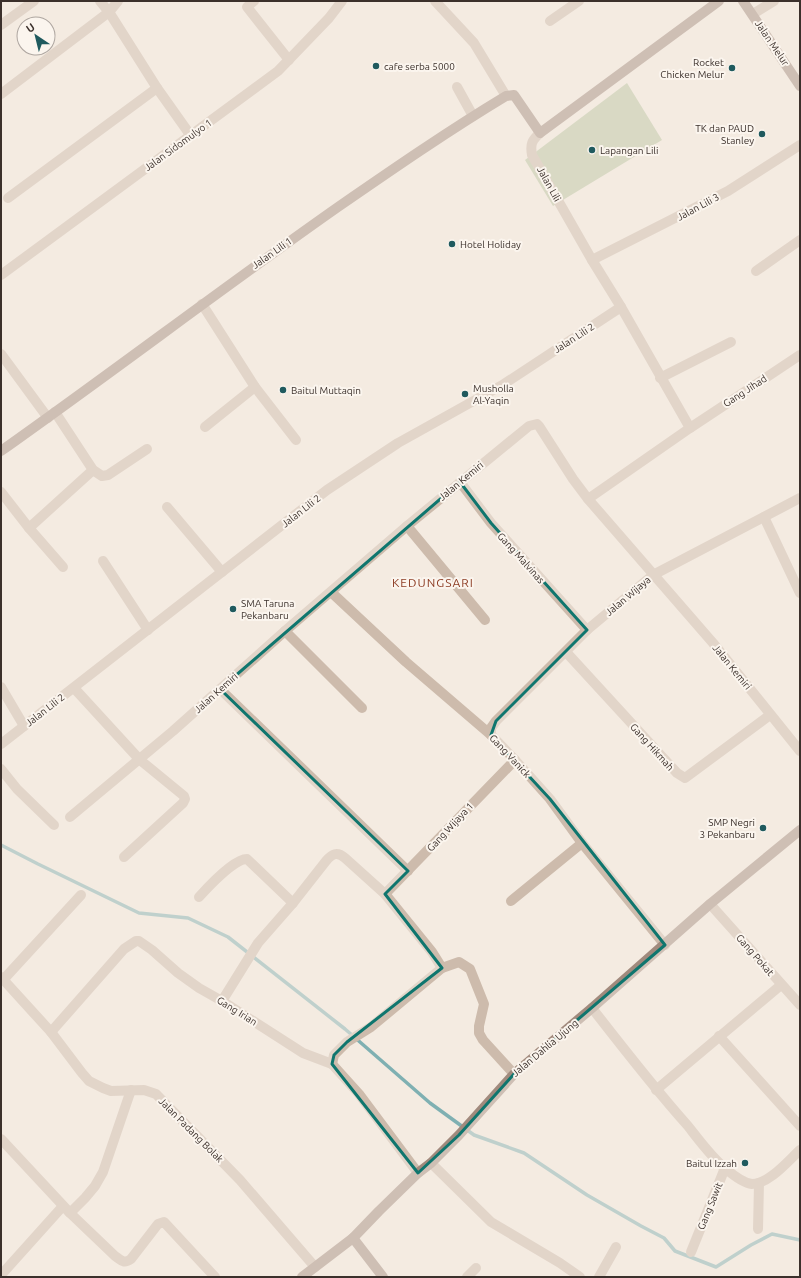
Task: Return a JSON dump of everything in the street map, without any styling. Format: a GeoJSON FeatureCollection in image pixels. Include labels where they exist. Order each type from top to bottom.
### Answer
{"type":"FeatureCollection","features":[{"type":"Feature","properties":{"kind":"street"},"geometry":{"type":"LineString","coordinates":[[1,25],[34,1]]}},
{"type":"Feature","properties":{"kind":"street"},"geometry":{"type":"LineString","coordinates":[[100,1],[109,12],[157,88],[191,136]]}},
{"type":"Feature","properties":{"kind":"street"},"geometry":{"type":"LineString","coordinates":[[1,94],[109,12],[118,1]]}},
{"type":"Feature","properties":{"kind":"street"},"geometry":{"type":"LineString","coordinates":[[254,1],[247,7],[289,60]]}},
{"type":"Feature","properties":{"kind":"street","name":"Jalan Sidomulyo 1"},"geometry":{"type":"LineString","coordinates":[[1,275],[278,71],[329,18],[342,1]]}},
{"type":"Feature","properties":{"kind":"street"},"geometry":{"type":"LineString","coordinates":[[435,1],[474,43],[506,96],[514,95],[540,133]]}},
{"type":"Feature","properties":{"kind":"street"},"geometry":{"type":"LineString","coordinates":[[550,21],[579,1]]}},
{"type":"Feature","properties":{"kind":"street","name":"Jalan Lili"},"geometry":{"type":"LineString","coordinates":[[690,428],[532,155],[531,147],[532,140],[540,133],[719,1]]}},
{"type":"Feature","properties":{"kind":"street","name":"Jalan Melur"},"geometry":{"type":"LineString","coordinates":[[743,1],[800,86]]}},
{"type":"Feature","properties":{"kind":"street"},"geometry":{"type":"LineString","coordinates":[[753,14],[774,1]]}},
{"type":"Feature","properties":{"kind":"street"},"geometry":{"type":"LineString","coordinates":[[8,198],[157,88]]}},
{"type":"Feature","properties":{"kind":"street"},"geometry":{"type":"LineString","coordinates":[[456,88],[473,116]]}},
{"type":"Feature","properties":{"kind":"street","name":"Jalan Lili 1"},"geometry":{"type":"LineString","coordinates":[[1,451],[128,360],[202,304],[423,148],[506,96]]}},
{"type":"Feature","properties":{"kind":"street","name":"Jalan Lili 3"},"geometry":{"type":"LineString","coordinates":[[592,260],[728,191],[800,145]]}},
{"type":"Feature","properties":{"kind":"street"},"geometry":{"type":"LineString","coordinates":[[756,271],[800,240]]}},
{"type":"Feature","properties":{"kind":"street"},"geometry":{"type":"LineString","coordinates":[[202,304],[256,387],[296,440]]}},
{"type":"Feature","properties":{"kind":"street","name":"Jalan Lili 2"},"geometry":{"type":"LineString","coordinates":[[1,744],[327,490],[398,443],[504,384],[620,308]]}},
{"type":"Feature","properties":{"kind":"street"},"geometry":{"type":"LineString","coordinates":[[660,378],[731,342]]}},
{"type":"Feature","properties":{"kind":"street"},"geometry":{"type":"LineString","coordinates":[[1,354],[51,415],[93,470],[102,476],[108,475],[147,449]]}},
{"type":"Feature","properties":{"kind":"street","name":"Gang Jihad"},"geometry":{"type":"LineString","coordinates":[[588,499],[690,428],[800,355]]}},
{"type":"Feature","properties":{"kind":"street"},"geometry":{"type":"LineString","coordinates":[[205,427],[256,387]]}},
{"type":"Feature","properties":{"kind":"street","name":"Jalan Kemiri"},"geometry":{"type":"LineString","coordinates":[[70,817],[140,760],[285,631],[407,526],[529,426],[537,424],[588,499],[713,644],[800,751]]}},
{"type":"Feature","properties":{"kind":"street"},"geometry":{"type":"LineString","coordinates":[[29,528],[93,470]]}},
{"type":"Feature","properties":{"kind":"street","name":"Gang Malvinas"},"geometry":{"type":"LineString","coordinates":[[460,482],[491,523],[587,630]]}},
{"type":"Feature","properties":{"kind":"street"},"geometry":{"type":"LineString","coordinates":[[1,492],[29,528],[63,567]]}},
{"type":"Feature","properties":{"kind":"street","name":"Jalan Wijaya"},"geometry":{"type":"LineString","coordinates":[[491,735],[491,728],[496,721],[587,630],[653,575],[800,498]]}},
{"type":"Feature","properties":{"kind":"street"},"geometry":{"type":"LineString","coordinates":[[167,507],[222,572]]}},
{"type":"Feature","properties":{"kind":"street"},"geometry":{"type":"LineString","coordinates":[[764,517],[800,593]]}},
{"type":"Feature","properties":{"kind":"street"},"geometry":{"type":"LineString","coordinates":[[407,526],[485,620]]}},
{"type":"Feature","properties":{"kind":"street"},"geometry":{"type":"LineString","coordinates":[[103,561],[148,630]]}},
{"type":"Feature","properties":{"kind":"street","name":"Gang Vanick"},"geometry":{"type":"LineString","coordinates":[[331,592],[406,662],[491,735],[515,760],[550,799],[582,843],[665,945]]}},
{"type":"Feature","properties":{"kind":"street"},"geometry":{"type":"LineString","coordinates":[[285,631],[362,708]]}},
{"type":"Feature","properties":{"kind":"street","name":"Gang Hikmah"},"geometry":{"type":"LineString","coordinates":[[566,652],[677,773],[685,778],[770,715]]}},
{"type":"Feature","properties":{"kind":"street"},"geometry":{"type":"LineString","coordinates":[[1,687],[24,726]]}},
{"type":"Feature","properties":{"kind":"street"},"geometry":{"type":"LineString","coordinates":[[74,688],[140,760],[184,796],[185,799],[183,803],[124,856]]}},
{"type":"Feature","properties":{"kind":"street"},"geometry":{"type":"LineString","coordinates":[[220,689],[408,871]]}},
{"type":"Feature","properties":{"kind":"street","name":"Gang Wijaya 1"},"geometry":{"type":"LineString","coordinates":[[385,894],[515,760]]}},
{"type":"Feature","properties":{"kind":"street"},"geometry":{"type":"LineString","coordinates":[[1,769],[17,789],[54,825]]}},
{"type":"Feature","properties":{"kind":"street","name":"Jalan Dahlia Ujung"},"geometry":{"type":"LineString","coordinates":[[302,1277],[353,1238],[418,1173],[431,1163],[514,1074],[665,945],[710,904],[800,830]]}},
{"type":"Feature","properties":{"kind":"street"},"geometry":{"type":"LineString","coordinates":[[511,901],[582,843]]}},
{"type":"Feature","properties":{"kind":"street"},"geometry":{"type":"LineString","coordinates":[[222,1001],[258,943],[330,856],[335,854],[341,854],[385,894],[432,952],[442,968]]}},
{"type":"Feature","properties":{"kind":"street"},"geometry":{"type":"LineString","coordinates":[[199,897],[230,868],[243,859],[247,859],[293,902]]}},
{"type":"Feature","properties":{"kind":"street"},"geometry":{"type":"LineString","coordinates":[[2,979],[81,894]]}},
{"type":"Feature","properties":{"kind":"street","name":"Gang Pokat"},"geometry":{"type":"LineString","coordinates":[[710,904],[800,1005]]}},
{"type":"Feature","properties":{"kind":"street","name":"Gang Irian"},"geometry":{"type":"LineString","coordinates":[[51,1032],[124,949],[137,941],[152,950],[178,973],[199,988],[222,1001],[302,1053],[332,1064],[359,1094],[418,1173]]}},
{"type":"Feature","properties":{"kind":"street"},"geometry":{"type":"LineString","coordinates":[[332,1064],[334,1055],[347,1042],[371,1027],[442,968],[459,962],[470,969],[484,1004],[479,1033],[483,1040],[514,1074]]}},
{"type":"Feature","properties":{"kind":"street","name":"Jalan Padang Bolak"},"geometry":{"type":"LineString","coordinates":[[2,979],[51,1032],[89,1081],[111,1091],[144,1090],[156,1094],[240,1180],[315,1267]]}},
{"type":"Feature","properties":{"kind":"street"},"geometry":{"type":"LineString","coordinates":[[656,1090],[781,985]]}},
{"type":"Feature","properties":{"kind":"street"},"geometry":{"type":"LineString","coordinates":[[592,1008],[656,1090],[725,1168],[741,1180],[750,1184],[759,1184],[769,1178],[800,1150]]}},
{"type":"Feature","properties":{"kind":"street"},"geometry":{"type":"LineString","coordinates":[[719,1036],[800,1126]]}},
{"type":"Feature","properties":{"kind":"street"},"geometry":{"type":"LineString","coordinates":[[1,1275],[67,1210],[85,1198],[95,1186],[103,1172],[120,1126],[131,1090]]}},
{"type":"Feature","properties":{"kind":"street"},"geometry":{"type":"LineString","coordinates":[[1,1139],[67,1210],[123,1262],[127,1262],[132,1259],[158,1224],[164,1222],[215,1277]]}},
{"type":"Feature","properties":{"kind":"street"},"geometry":{"type":"LineString","coordinates":[[431,1163],[491,1222],[560,1263],[580,1277]]}},
{"type":"Feature","properties":{"kind":"street","name":"Gang Sawit"},"geometry":{"type":"LineString","coordinates":[[691,1252],[725,1168]]}},
{"type":"Feature","properties":{"kind":"street"},"geometry":{"type":"LineString","coordinates":[[758,1229],[759,1184]]}},
{"type":"Feature","properties":{"kind":"street"},"geometry":{"type":"LineString","coordinates":[[353,1238],[383,1277]]}},
{"type":"Feature","properties":{"kind":"street"},"geometry":{"type":"LineString","coordinates":[[599,1277],[616,1247]]}},
{"type":"Feature","properties":{"kind":"street"},"geometry":{"type":"LineString","coordinates":[[467,1277],[476,1268]]}},
{"type":"Feature","properties":{"kind":"highlighted area"},"geometry":{"type":"Polygon","coordinates":[[[460,482],[491,523],[587,630],[496,721],[491,735],[550,799],[665,945],[514,1074],[459,1135],[418,1173],[332,1064],[334,1055],[347,1042],[442,968],[385,894],[408,871],[220,689],[460,482]]]}},
{"type":"Feature","properties":{"kind":"green space","name":"Lapangan Lili"},"geometry":{"type":"Polygon","coordinates":[[[627,83],[662,140],[553,206],[525,160],[627,83]]]}},
{"type":"Feature","properties":{"kind":"waterway"},"geometry":{"type":"LineString","coordinates":[[1,845],[139,913],[188,918],[228,937],[345,1029],[430,1103],[474,1135],[524,1153],[587,1195],[664,1238],[675,1251],[716,1267],[772,1234],[800,1240]]}},
{"type":"Feature","properties":{"kind":"place","name":"cafe serba 5000"},"geometry":{"type":"Point","coordinates":[376,66]}},
{"type":"Feature","properties":{"kind":"place","name":"Rocket Chicken Melur"},"geometry":{"type":"Point","coordinates":[732,68]}},
{"type":"Feature","properties":{"kind":"place","name":"TK dan PAUD Stanley"},"geometry":{"type":"Point","coordinates":[762,134]}},
{"type":"Feature","properties":{"kind":"place","name":"Lapangan Lili"},"geometry":{"type":"Point","coordinates":[592,150]}},
{"type":"Feature","properties":{"kind":"place","name":"Hotel Holiday"},"geometry":{"type":"Point","coordinates":[452,244]}},
{"type":"Feature","properties":{"kind":"place","name":"Baitul Muttaqin"},"geometry":{"type":"Point","coordinates":[283,390]}},
{"type":"Feature","properties":{"kind":"place","name":"Musholla Al-Yaqin"},"geometry":{"type":"Point","coordinates":[465,394]}},
{"type":"Feature","properties":{"kind":"place","name":"SMA Taruna Pekanbaru"},"geometry":{"type":"Point","coordinates":[233,609]}},
{"type":"Feature","properties":{"kind":"place","name":"SMP Negri 3 Pekanbaru"},"geometry":{"type":"Point","coordinates":[763,828]}},
{"type":"Feature","properties":{"kind":"place","name":"Baitul Izzah"},"geometry":{"type":"Point","coordinates":[745,1163]}},
{"type":"Feature","properties":{"kind":"district","name":"KEDUNGSARI"},"geometry":{"type":"Point","coordinates":[433,582]}}]}
